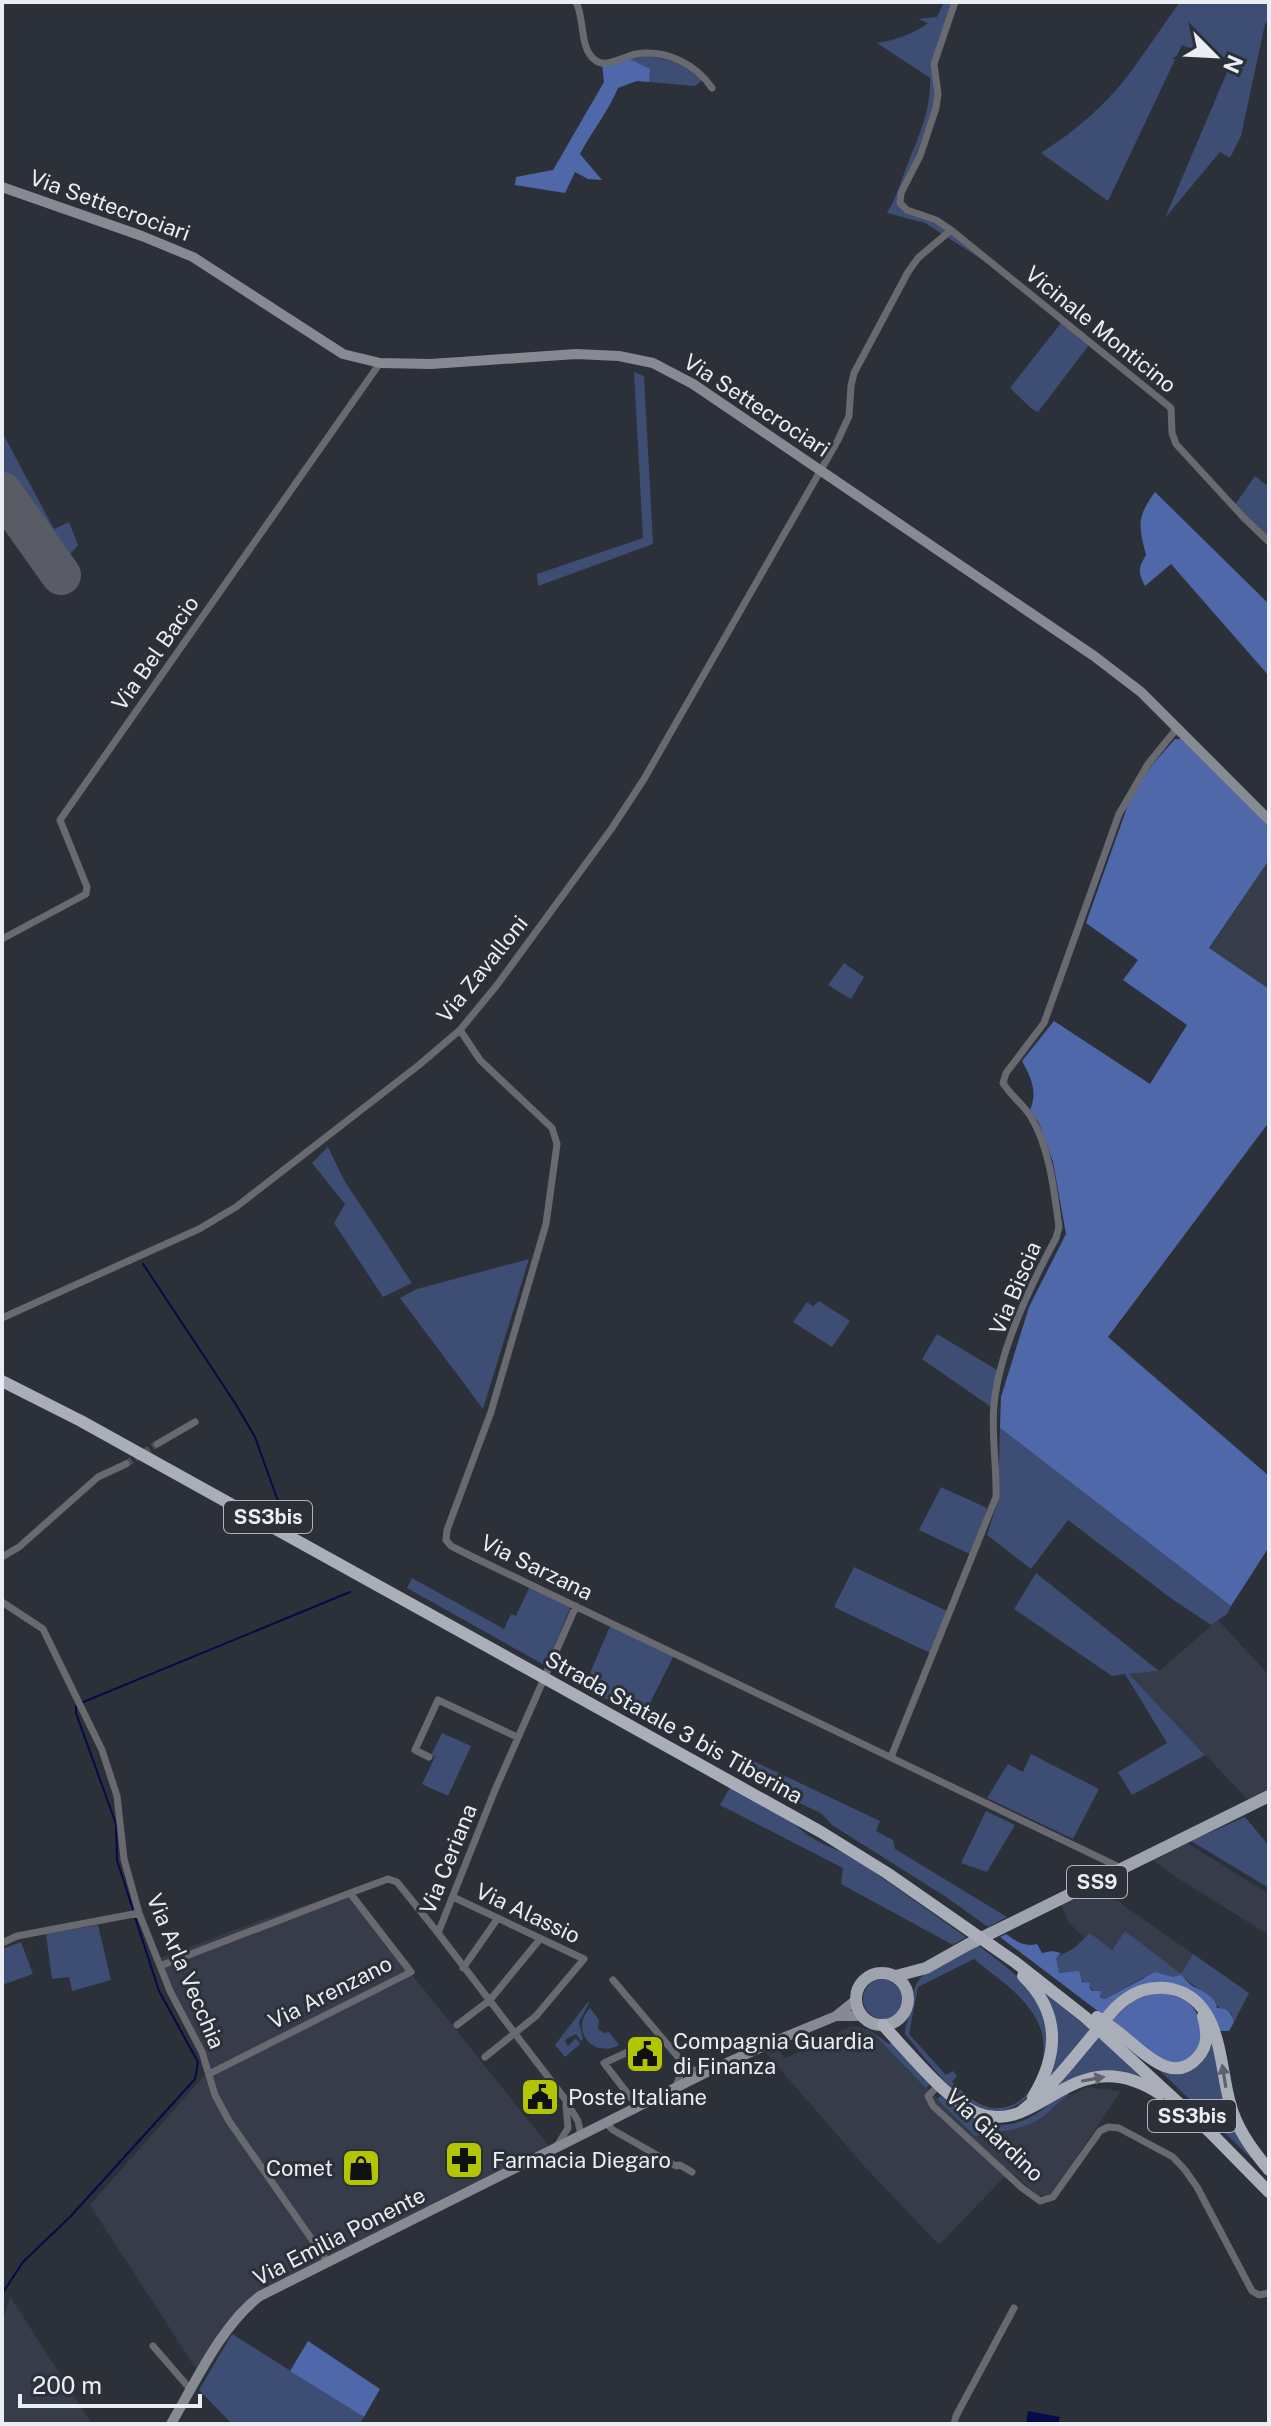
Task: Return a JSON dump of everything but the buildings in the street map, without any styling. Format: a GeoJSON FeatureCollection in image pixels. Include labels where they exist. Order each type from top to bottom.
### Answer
{"type":"FeatureCollection","features":[{"type":"Feature","properties":{"kind":"highway","name":"Strada Statale 3 bis Tiberina"},"geometry":{"type":"LineString","coordinates":[[2,1373],[84,1415],[532,1666],[821,1832],[966,1922],[988,1947],[1015,1961]]}},
{"type":"Feature","properties":{"kind":"highway","name":"Strada Statale 3 bis Tiberina"},"geometry":{"type":"LineString","coordinates":[[2,1381],[532,1666]]}},
{"type":"Feature","properties":{"kind":"highway"},"geometry":{"type":"LineString","coordinates":[[1015,1961],[1117,2038],[1168,2068],[1192,2064],[1201,2054],[1207,2029],[1202,2009]]}},
{"type":"Feature","properties":{"kind":"highway"},"geometry":{"type":"LineString","coordinates":[[1015,1961],[1044,2003],[1051,2021],[1053,2039],[1047,2071],[1022,2111]]}},
{"type":"Feature","properties":{"kind":"highway"},"geometry":{"type":"LineString","coordinates":[[1022,2111],[1049,2087],[1127,1998],[1144,1989],[1162,1987],[1178,1990],[1191,1998],[1214,2026],[1234,2116],[1244,2137],[1269,2170]]}},
{"type":"Feature","properties":{"kind":"highway"},"geometry":{"type":"LineString","coordinates":[[890,2023],[898,2040],[959,2103],[975,2113],[1007,2117],[1072,2084],[1092,2077],[1112,2076],[1132,2079],[1148,2086],[1210,2132]]}},
{"type":"Feature","properties":{"kind":"highway","name":"SS3bis"},"geometry":{"type":"LineString","coordinates":[[1117,2038],[1269,2192]]}},
{"type":"Feature","properties":{"kind":"highway","name":"SS3bis"},"geometry":{"type":"LineString","coordinates":[[1117,2038],[1269,2181]]}},
{"type":"Feature","properties":{"kind":"main road","name":"Via Settecrociari"},"geometry":{"type":"LineString","coordinates":[[2,187],[193,257],[343,354],[380,363],[431,364],[576,354],[619,356],[653,363],[693,384],[1094,656],[1141,692],[1269,820]]}},
{"type":"Feature","properties":{"kind":"main road","name":"SS9"},"geometry":{"type":"LineString","coordinates":[[896,1976],[926,1968],[1269,1796]]}},
{"type":"Feature","properties":{"kind":"main road","name":"SS9"},"geometry":{"type":"LineString","coordinates":[[907,1989],[926,1968]]}},
{"type":"Feature","properties":{"kind":"main road"},"geometry":{"type":"LineString","coordinates":[[881,1972],[896,1976],[907,1989],[907,2007],[890,2023],[868,2021],[862,2016],[856,2000],[860,1984],[871,1975],[881,1972]]}},
{"type":"Feature","properties":{"kind":"main road","name":"Via Emilia Ponente"},"geometry":{"type":"LineString","coordinates":[[171,2424],[227,2330],[260,2296],[707,2072],[836,2016],[856,2000]]}},
{"type":"Feature","properties":{"kind":"main road","name":"Via Emilia Ponente"},"geometry":{"type":"LineString","coordinates":[[836,2016],[862,2016]]}},
{"type":"Feature","properties":{"kind":"street"},"geometry":{"type":"LineString","coordinates":[[576,2],[585,43],[594,60],[609,63],[640,53],[671,56],[696,70],[712,88]]}},
{"type":"Feature","properties":{"kind":"street","name":"Vicinale Monticino"},"geometry":{"type":"LineString","coordinates":[[955,2],[934,64],[938,94],[936,108],[920,156],[901,193],[902,206],[951,230],[1171,408],[1171,428],[1176,444],[1269,542]]}},
{"type":"Feature","properties":{"kind":"street","name":"Via Zavalloni"},"geometry":{"type":"LineString","coordinates":[[2,1318],[199,1229],[236,1207],[460,1030],[497,985],[612,828],[644,779],[848,419],[854,373],[908,272],[918,258],[951,230]]}},
{"type":"Feature","properties":{"kind":"street","name":"Via Bel Bacio"},"geometry":{"type":"LineString","coordinates":[[2,939],[86,894],[87,887],[60,820],[380,363]]}},
{"type":"Feature","properties":{"kind":"street","name":"Via Biscia"},"geometry":{"type":"LineString","coordinates":[[891,1757],[996,1497],[994,1408],[1000,1374],[1022,1304],[1059,1227],[1046,1157],[1038,1135],[1031,1118],[1003,1083],[1006,1073],[1044,1023],[1119,814],[1148,764],[1178,727]]}},
{"type":"Feature","properties":{"kind":"street","name":"Via Sarzana"},"geometry":{"type":"LineString","coordinates":[[460,1030],[480,1060],[552,1128],[557,1144],[546,1224],[491,1412],[446,1540],[451,1546],[473,1557],[1123,1869]]}},
{"type":"Feature","properties":{"kind":"street"},"geometry":{"type":"LineString","coordinates":[[157,1444],[195,1422]]}},
{"type":"Feature","properties":{"kind":"street"},"geometry":{"type":"LineString","coordinates":[[2,1557],[19,1547],[98,1477],[126,1464]]}},
{"type":"Feature","properties":{"kind":"street","name":"Via Arla Vecchia"},"geometry":{"type":"LineString","coordinates":[[2,1602],[43,1629],[102,1750],[117,1796],[124,1859],[135,1913],[202,2052],[215,2095],[229,2121],[327,2261]]}},
{"type":"Feature","properties":{"kind":"street","name":"Via Ceriana"},"geometry":{"type":"LineString","coordinates":[[576,1606],[517,1737],[438,1933],[565,2099],[578,2121],[580,2135]]}},
{"type":"Feature","properties":{"kind":"street"},"geometry":{"type":"LineString","coordinates":[[429,1757],[415,1750],[438,1700],[517,1737]]}},
{"type":"Feature","properties":{"kind":"street"},"geometry":{"type":"LineString","coordinates":[[160,1966],[388,1879],[397,1882],[438,1933]]}},
{"type":"Feature","properties":{"kind":"street","name":"Via Arenzano"},"geometry":{"type":"LineString","coordinates":[[209,2074],[411,1972],[350,1893]]}},
{"type":"Feature","properties":{"kind":"street","name":"Via Alassio"},"geometry":{"type":"LineString","coordinates":[[453,1897],[584,1959],[554,1997],[516,2033]]}},
{"type":"Feature","properties":{"kind":"street"},"geometry":{"type":"LineString","coordinates":[[2,1943],[17,1936],[135,1913]]}},
{"type":"Feature","properties":{"kind":"street"},"geometry":{"type":"LineString","coordinates":[[463,1968],[498,1918]]}},
{"type":"Feature","properties":{"kind":"street"},"geometry":{"type":"LineString","coordinates":[[457,2025],[490,2000],[540,1939]]}},
{"type":"Feature","properties":{"kind":"street"},"geometry":{"type":"LineString","coordinates":[[613,1980],[681,2063],[691,2080]]}},
{"type":"Feature","properties":{"kind":"street"},"geometry":{"type":"LineString","coordinates":[[485,2057],[516,2033]]}},
{"type":"Feature","properties":{"kind":"street"},"geometry":{"type":"LineString","coordinates":[[631,2098],[604,2063],[660,2037]]}},
{"type":"Feature","properties":{"kind":"street"},"geometry":{"type":"LineString","coordinates":[[681,2063],[693,2070],[707,2072]]}},
{"type":"Feature","properties":{"kind":"street"},"geometry":{"type":"LineString","coordinates":[[675,2088],[680,2078],[681,2063]]}},
{"type":"Feature","properties":{"kind":"street","name":"Via Giardino"},"geometry":{"type":"LineString","coordinates":[[940,2084],[928,2096],[933,2106],[1040,2201],[1053,2197],[1092,2141],[1108,2127],[1119,2128],[1173,2157],[1197,2187],[1252,2291],[1259,2295],[1269,2293]]}},
{"type":"Feature","properties":{"kind":"street","name":"Via Ceriana"},"geometry":{"type":"LineString","coordinates":[[565,2099],[568,2124]]}},
{"type":"Feature","properties":{"kind":"street"},"geometry":{"type":"LineString","coordinates":[[578,2121],[594,2129]]}},
{"type":"Feature","properties":{"kind":"street"},"geometry":{"type":"LineString","coordinates":[[606,2123],[676,2166],[692,2172]]}},
{"type":"Feature","properties":{"kind":"street"},"geometry":{"type":"LineString","coordinates":[[568,2124],[580,2135]]}},
{"type":"Feature","properties":{"kind":"street"},"geometry":{"type":"LineString","coordinates":[[556,2147],[564,2137],[568,2124]]}},
{"type":"Feature","properties":{"kind":"street"},"geometry":{"type":"LineString","coordinates":[[954,2424],[1014,2308]]}},
{"type":"Feature","properties":{"kind":"street"},"geometry":{"type":"LineString","coordinates":[[153,2346],[191,2390]]}},
{"type":"Feature","properties":{"kind":"shaded area"},"geometry":{"type":"Polygon","coordinates":[[[944,2],[953,2],[933,61],[936,97],[899,204],[946,230],[995,268],[925,223],[887,213],[922,126],[930,78],[877,43],[923,27],[928,23],[918,19],[937,17],[944,2]]]}},
{"type":"Feature","properties":{"kind":"shaded area"},"geometry":{"type":"Polygon","coordinates":[[[1180,2],[1269,2],[1269,20],[1265,24],[1241,136],[1230,158],[1220,152],[1165,218],[1231,63],[1182,45],[1108,201],[1041,153],[1077,127],[1110,97],[1180,2]]]}},
{"type":"Feature","properties":{"kind":"shaded area"},"geometry":{"type":"Polygon","coordinates":[[[647,56],[677,63],[702,80],[695,86],[649,82],[649,69],[630,59],[647,56]]]}},
{"type":"Feature","properties":{"kind":"shaded area"},"geometry":{"type":"Polygon","coordinates":[[[630,59],[650,69],[649,82],[637,81],[618,88],[580,154],[602,180],[588,179],[575,172],[565,193],[515,185],[516,177],[553,170],[604,82],[602,64],[630,59]]]}},
{"type":"Feature","properties":{"kind":"shaded area"},"geometry":{"type":"Polygon","coordinates":[[[1061,323],[1089,345],[1038,412],[1010,388],[1061,323]]]}},
{"type":"Feature","properties":{"kind":"shaded area"},"geometry":{"type":"Polygon","coordinates":[[[634,372],[644,376],[653,544],[538,586],[537,574],[643,538],[634,372]]]}},
{"type":"Feature","properties":{"kind":"shaded area"},"geometry":{"type":"Polygon","coordinates":[[[2,432],[54,529],[69,522],[78,545],[68,557],[71,565],[65,572],[2,478],[2,432]]]}},
{"type":"Feature","properties":{"kind":"shaded area"},"geometry":{"type":"Polygon","coordinates":[[[1255,476],[1269,487],[1269,541],[1234,506],[1255,476]]]}},
{"type":"Feature","properties":{"kind":"shaded area"},"geometry":{"type":"Polygon","coordinates":[[[1155,492],[1269,604],[1269,676],[1171,564],[1145,586],[1140,570],[1146,555],[1141,521],[1155,492]]]}},
{"type":"Feature","properties":{"kind":"shaded area"},"geometry":{"type":"Polygon","coordinates":[[[1175,739],[1181,739],[1269,827],[1269,860],[1209,948],[1269,989],[1269,1122],[1108,1337],[1269,1476],[1269,1547],[1231,1606],[1000,1428],[1001,1397],[1029,1307],[1066,1234],[1053,1162],[1039,1123],[1030,1110],[1032,1085],[1022,1061],[1054,1021],[1150,1084],[1187,1025],[1123,980],[1138,960],[1086,923],[1130,799],[1152,765],[1175,739]]]}},
{"type":"Feature","properties":{"kind":"shaded area"},"geometry":{"type":"Polygon","coordinates":[[[1269,860],[1269,989],[1209,949],[1269,860]]]}},
{"type":"Feature","properties":{"kind":"shaded area"},"geometry":{"type":"Polygon","coordinates":[[[844,963],[864,977],[851,999],[828,985],[844,963]]]}},
{"type":"Feature","properties":{"kind":"shaded area"},"geometry":{"type":"Polygon","coordinates":[[[328,1147],[344,1180],[412,1283],[383,1297],[334,1223],[345,1204],[312,1163],[328,1147]]]}},
{"type":"Feature","properties":{"kind":"shaded area"},"geometry":{"type":"Polygon","coordinates":[[[529,1259],[483,1409],[400,1298],[417,1289],[529,1259]]]}},
{"type":"Feature","properties":{"kind":"shaded area"},"geometry":{"type":"Polygon","coordinates":[[[819,1301],[850,1321],[832,1347],[793,1322],[807,1302],[813,1306],[819,1301]]]}},
{"type":"Feature","properties":{"kind":"shaded area"},"geometry":{"type":"Polygon","coordinates":[[[937,1334],[997,1370],[991,1407],[922,1359],[937,1334]]]}},
{"type":"Feature","properties":{"kind":"shaded area"},"geometry":{"type":"Polygon","coordinates":[[[1000,1428],[1231,1606],[1227,1614],[1211,1625],[1068,1520],[1031,1569],[987,1535],[998,1501],[1000,1428]]]}},
{"type":"Feature","properties":{"kind":"shaded area"},"geometry":{"type":"Polygon","coordinates":[[[941,1487],[987,1508],[983,1526],[970,1554],[919,1530],[941,1487]]]}},
{"type":"Feature","properties":{"kind":"shaded area"},"geometry":{"type":"Polygon","coordinates":[[[854,1567],[947,1611],[930,1653],[834,1607],[854,1567]]]}},
{"type":"Feature","properties":{"kind":"shaded area"},"geometry":{"type":"Polygon","coordinates":[[[1036,1573],[1159,1671],[1129,1674],[1205,1755],[1132,1795],[1118,1772],[1167,1743],[1125,1674],[1112,1676],[1014,1609],[1036,1573]]]}},
{"type":"Feature","properties":{"kind":"shaded area"},"geometry":{"type":"Polygon","coordinates":[[[412,1578],[504,1629],[511,1614],[516,1616],[530,1586],[571,1606],[546,1666],[407,1588],[412,1578]]]}},
{"type":"Feature","properties":{"kind":"shaded area"},"geometry":{"type":"Polygon","coordinates":[[[1218,1620],[1269,1675],[1269,1791],[1249,1801],[1129,1674],[1159,1671],[1218,1620]]]}},
{"type":"Feature","properties":{"kind":"shaded area"},"geometry":{"type":"Polygon","coordinates":[[[611,1624],[674,1655],[648,1707],[670,1720],[664,1731],[584,1687],[611,1624]]]}},
{"type":"Feature","properties":{"kind":"shaded area"},"geometry":{"type":"Polygon","coordinates":[[[442,1733],[471,1746],[448,1796],[422,1784],[442,1733]]]}},
{"type":"Feature","properties":{"kind":"shaded area"},"geometry":{"type":"Polygon","coordinates":[[[1031,1754],[1099,1789],[1073,1839],[987,1798],[1008,1764],[1023,1772],[1031,1754]]]}},
{"type":"Feature","properties":{"kind":"shaded area"},"geometry":{"type":"Polygon","coordinates":[[[749,1759],[880,1821],[876,1831],[893,1840],[895,1849],[1007,1917],[988,1927],[832,1825],[822,1814],[738,1772],[749,1759]]]}},
{"type":"Feature","properties":{"kind":"shaded area"},"geometry":{"type":"Polygon","coordinates":[[[731,1786],[789,1819],[807,1835],[871,1870],[966,1937],[953,1945],[841,1884],[843,1868],[720,1805],[731,1786]]]}},
{"type":"Feature","properties":{"kind":"shaded area"},"geometry":{"type":"Polygon","coordinates":[[[986,1811],[1015,1825],[987,1872],[961,1863],[986,1811]]]}},
{"type":"Feature","properties":{"kind":"shaded area"},"geometry":{"type":"Polygon","coordinates":[[[1245,1817],[1269,1846],[1269,1888],[1191,1841],[1245,1817]]]}},
{"type":"Feature","properties":{"kind":"shaded area"},"geometry":{"type":"Polygon","coordinates":[[[1187,1843],[1269,1894],[1269,1935],[1152,1860],[1187,1843]]]}},
{"type":"Feature","properties":{"kind":"shaded area"},"geometry":{"type":"Polygon","coordinates":[[[1099,1888],[1193,1954],[1181,1975],[1126,1932],[1111,1950],[1090,1934],[1085,1938],[1069,1923],[1061,1905],[1099,1888]]]}},
{"type":"Feature","properties":{"kind":"shaded area"},"geometry":{"type":"Polygon","coordinates":[[[346,1892],[549,2146],[260,2293],[198,2372],[90,2205],[210,2069],[170,1999],[155,1960],[346,1892]]]}},
{"type":"Feature","properties":{"kind":"shaded area"},"geometry":{"type":"Polygon","coordinates":[[[98,1925],[111,1980],[72,1991],[69,1977],[52,1979],[46,1934],[98,1925]]]}},
{"type":"Feature","properties":{"kind":"shaded area"},"geometry":{"type":"Polygon","coordinates":[[[1125,1931],[1181,1974],[1193,1954],[1249,1993],[1234,2022],[1231,2013],[1217,2006],[1184,1977],[1144,1977],[1105,1999],[1078,1977],[1059,1973],[1055,1958],[1073,1949],[1090,1933],[1112,1950],[1125,1931]]]}},
{"type":"Feature","properties":{"kind":"shaded area"},"geometry":{"type":"Polygon","coordinates":[[[1006,1934],[1021,1943],[1037,1944],[1042,1953],[1061,1953],[1056,1958],[1059,1973],[1079,1971],[1082,1982],[1090,1983],[1092,1991],[1101,1991],[1100,1997],[1105,1999],[1155,1972],[1173,1977],[1181,1975],[1210,1996],[1217,2008],[1228,2012],[1234,2022],[1229,2031],[1220,2031],[1211,2012],[1200,1999],[1164,1984],[1103,2015],[1000,1937],[1006,1934]]]}},
{"type":"Feature","properties":{"kind":"shaded area"},"geometry":{"type":"Polygon","coordinates":[[[21,1942],[33,1974],[2,1985],[2,1949],[21,1942]]]}},
{"type":"Feature","properties":{"kind":"shaded area"},"geometry":{"type":"Polygon","coordinates":[[[978,1945],[1029,1989],[1044,2011],[1047,2022],[1045,2071],[1040,2082],[1025,2099],[1006,2110],[983,2110],[963,2099],[905,2034],[914,1989],[922,1976],[936,1965],[978,1945]],[[974,1959],[918,1987],[909,2034],[946,2075],[953,2071],[957,2076],[952,2082],[971,2098],[988,2107],[1007,2107],[1019,2101],[1036,2082],[1043,2056],[1041,2030],[1030,2009],[1013,1990],[974,1959]]]}},
{"type":"Feature","properties":{"kind":"shaded area"},"geometry":{"type":"Polygon","coordinates":[[[883,1979],[897,1985],[903,1999],[897,2013],[883,2019],[869,2013],[863,1999],[869,1985],[883,1979]]]}},
{"type":"Feature","properties":{"kind":"shaded area"},"geometry":{"type":"Polygon","coordinates":[[[1039,1988],[1092,2031],[1038,2095],[1056,2052],[1055,2031],[1039,1988]]]}},
{"type":"Feature","properties":{"kind":"shaded area"},"geometry":{"type":"Polygon","coordinates":[[[1164,1993],[1183,2000],[1194,2009],[1203,2042],[1190,2060],[1168,2065],[1111,2022],[1134,2001],[1164,1993]]]}},
{"type":"Feature","properties":{"kind":"shaded area"},"geometry":{"type":"Polygon","coordinates":[[[588,2002],[579,2022],[583,2039],[581,2041],[576,2034],[566,2039],[568,2046],[576,2038],[580,2044],[565,2057],[555,2045],[588,2002]]]}},
{"type":"Feature","properties":{"kind":"shaded area"},"geometry":{"type":"Polygon","coordinates":[[[590,2008],[599,2020],[598,2029],[609,2032],[619,2045],[601,2048],[587,2040],[582,2025],[590,2008]]]}},
{"type":"Feature","properties":{"kind":"shaded area"},"geometry":{"type":"Polygon","coordinates":[[[850,2027],[871,2031],[975,2136],[1043,2117],[1062,2099],[1087,2087],[1121,2091],[1051,2195],[1038,2196],[1010,2171],[939,2245],[865,2167],[766,2053],[775,2048],[786,2058],[850,2027]]]}},
{"type":"Feature","properties":{"kind":"shaded area"},"geometry":{"type":"Polygon","coordinates":[[[1211,2030],[1252,2159],[1158,2069],[1182,2071],[1196,2066],[1205,2053],[1211,2030]]]}},
{"type":"Feature","properties":{"kind":"shaded area"},"geometry":{"type":"Polygon","coordinates":[[[871,2031],[889,2044],[893,2041],[931,2084],[926,2088],[871,2031]]]}},
{"type":"Feature","properties":{"kind":"shaded area"},"geometry":{"type":"Polygon","coordinates":[[[1098,2037],[1157,2088],[1123,2075],[1050,2094],[1098,2037]]]}},
{"type":"Feature","properties":{"kind":"shaded area"},"geometry":{"type":"Polygon","coordinates":[[[1066,2091],[1069,2095],[1037,2121],[1011,2130],[975,2136],[937,2099],[941,2096],[976,2120],[1001,2125],[1028,2118],[1066,2091]]]}},
{"type":"Feature","properties":{"kind":"shaded area"},"geometry":{"type":"Polygon","coordinates":[[[10,2296],[92,2424],[2,2424],[2,2324],[10,2296]]]}},
{"type":"Feature","properties":{"kind":"shaded area"},"geometry":{"type":"Polygon","coordinates":[[[232,2334],[364,2417],[360,2424],[232,2424],[199,2390],[232,2334]]]}},
{"type":"Feature","properties":{"kind":"shaded area"},"geometry":{"type":"Polygon","coordinates":[[[308,2341],[380,2389],[364,2417],[290,2371],[308,2341]]]}},
{"type":"Feature","properties":{"kind":"shaded area"},"geometry":{"type":"Polygon","coordinates":[[[1028,2411],[1060,2417],[1058,2424],[1026,2424],[1028,2411]]]}},
{"type":"Feature","properties":{"kind":"waterway"},"geometry":{"type":"LineString","coordinates":[[143,1264],[255,1437],[279,1504]]}},
{"type":"Feature","properties":{"kind":"waterway"},"geometry":{"type":"LineString","coordinates":[[81,1703],[350,1592]]}},
{"type":"Feature","properties":{"kind":"waterway"},"geometry":{"type":"LineString","coordinates":[[76,1706],[116,1824],[117,1860],[133,1910]]}},
{"type":"Feature","properties":{"kind":"waterway"},"geometry":{"type":"LineString","coordinates":[[2,2294],[23,2262],[70,2217],[195,2079],[198,2062],[159,1991],[135,1917]]}},
{"type":"Feature","properties":{"kind":"runway"},"geometry":{"type":"LineString","coordinates":[[2,492],[61,575]]}},
{"type":"Feature","properties":{"kind":"tunnel"},"geometry":{"type":"LineString","coordinates":[[126,1464],[157,1444]]}},
{"type":"Feature","properties":{"kind":"place","name":"Compagnia Guardia di Finanza"},"geometry":{"type":"Point","coordinates":[645,2054]}},
{"type":"Feature","properties":{"kind":"place","name":"Poste Italiane"},"geometry":{"type":"Point","coordinates":[540,2097]}},
{"type":"Feature","properties":{"kind":"place","name":"Farmacia Diegaro"},"geometry":{"type":"Point","coordinates":[464,2160]}},
{"type":"Feature","properties":{"kind":"place","name":"Comet"},"geometry":{"type":"Point","coordinates":[361,2168]}}]}
